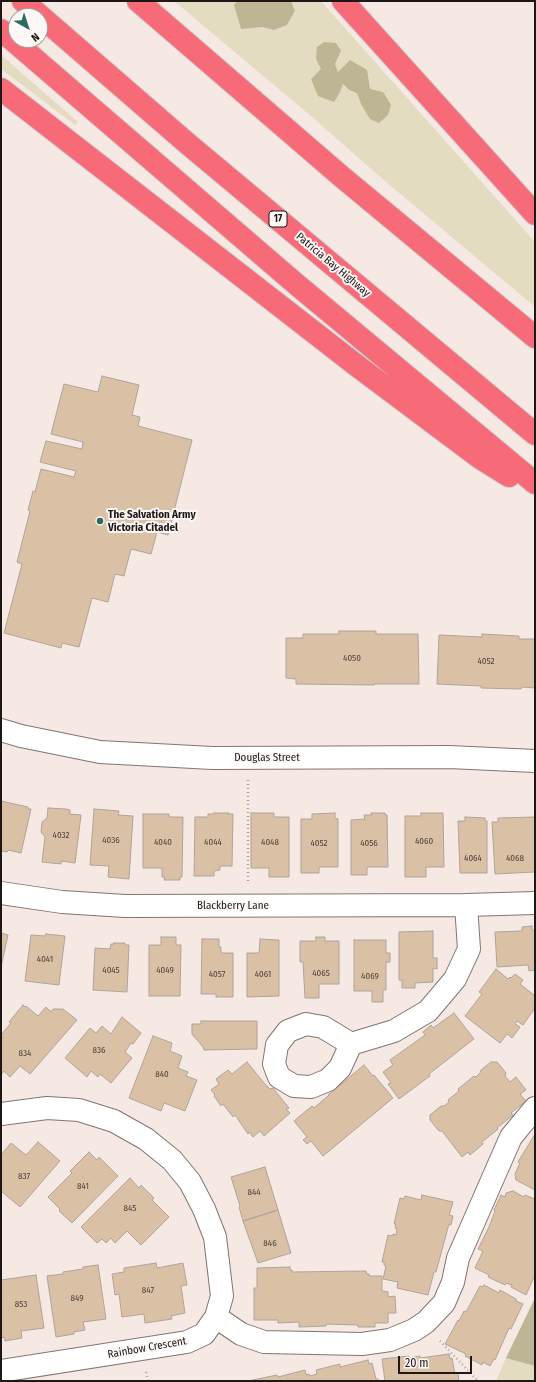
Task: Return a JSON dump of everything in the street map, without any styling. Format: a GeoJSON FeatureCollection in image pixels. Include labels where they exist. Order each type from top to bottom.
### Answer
{"type":"FeatureCollection","features":[{"type":"Feature","properties":{"kind":"highway","name":"Patricia Bay Highway"},"geometry":{"type":"LineString","coordinates":[[23,1],[188,144],[535,434]]}},
{"type":"Feature","properties":{"kind":"highway"},"geometry":{"type":"LineString","coordinates":[[138,1],[342,177],[535,338]]}},
{"type":"Feature","properties":{"kind":"highway"},"geometry":{"type":"LineString","coordinates":[[343,1],[535,214]]}},
{"type":"Feature","properties":{"kind":"highway"},"geometry":{"type":"LineString","coordinates":[[1,30],[296,284],[535,483]]}},
{"type":"Feature","properties":{"kind":"highway"},"geometry":{"type":"LineString","coordinates":[[1,88],[356,365],[480,458],[535,493]]}},
{"type":"Feature","properties":{"kind":"street","name":"Douglas Street"},"geometry":{"type":"LineString","coordinates":[[1,730],[21,736],[100,752],[212,758],[449,757],[535,761]]}},
{"type":"Feature","properties":{"kind":"street","name":"Blackberry Lane"},"geometry":{"type":"LineString","coordinates":[[1,893],[62,902],[125,906],[466,905],[535,903]]}},
{"type":"Feature","properties":{"kind":"street"},"geometry":{"type":"LineString","coordinates":[[351,1044],[394,1031],[428,1011],[455,979],[470,949],[466,905]]}},
{"type":"Feature","properties":{"kind":"street","name":"Rainbow Crescent"},"geometry":{"type":"LineString","coordinates":[[1,1114],[47,1108],[79,1110],[114,1121],[146,1139],[172,1160],[190,1182],[204,1209],[215,1238],[222,1296],[216,1317],[204,1334],[187,1342],[1,1371]]}},
{"type":"Feature","properties":{"kind":"street"},"geometry":{"type":"LineString","coordinates":[[216,1317],[241,1334],[264,1342],[362,1344],[390,1340],[414,1330],[426,1322],[444,1303],[454,1282],[458,1258],[511,1137],[535,1108]]}},
{"type":"Feature","properties":{"kind":"path"},"geometry":{"type":"LineString","coordinates":[[248,758],[248,906]]}},
{"type":"Feature","properties":{"kind":"path"},"geometry":{"type":"LineString","coordinates":[[426,1322],[444,1346],[478,1381]]}},
{"type":"Feature","properties":{"kind":"shaded area"},"geometry":{"type":"Polygon","coordinates":[[[174,1],[237,1],[234,5],[241,28],[262,27],[274,30],[287,25],[295,12],[291,1],[321,1],[535,242],[535,307],[379,176],[312,117],[174,1]],[[341,51],[316,59],[340,92],[342,84],[349,90],[357,93],[361,104],[383,92],[370,89],[338,72],[335,64],[341,51]]]}},
{"type":"Feature","properties":{"kind":"shaded area"},"geometry":{"type":"Polygon","coordinates":[[[237,1],[291,1],[295,11],[287,25],[274,30],[262,27],[241,29],[234,5],[237,1]]]}},
{"type":"Feature","properties":{"kind":"shaded area"},"geometry":{"type":"Polygon","coordinates":[[[324,42],[336,43],[341,51],[335,64],[338,72],[350,60],[367,70],[370,89],[383,92],[391,105],[388,115],[379,123],[370,119],[361,104],[357,93],[349,90],[343,84],[334,102],[318,96],[311,79],[321,69],[316,59],[317,47],[324,42]]]}},
{"type":"Feature","properties":{"kind":"shaded area"},"geometry":{"type":"Polygon","coordinates":[[[1,55],[78,122],[75,125],[1,69],[1,55]]]}},
{"type":"Feature","properties":{"kind":"shaded area"},"geometry":{"type":"Polygon","coordinates":[[[535,1298],[535,1381],[496,1381],[506,1358],[535,1298]]]}},
{"type":"Feature","properties":{"kind":"shaded area"},"geometry":{"type":"Polygon","coordinates":[[[535,1298],[535,1366],[506,1358],[535,1298]]]}},
{"type":"Feature","properties":{"kind":"building","name":"The Salvation Army Victoria Citadel"},"geometry":{"type":"Polygon","coordinates":[[[102,376],[139,385],[132,415],[140,417],[138,426],[192,440],[168,535],[157,532],[151,554],[131,549],[124,576],[115,574],[108,602],[92,598],[79,647],[62,643],[61,648],[4,633],[22,564],[17,562],[30,511],[28,510],[33,491],[35,492],[41,469],[74,477],[76,471],[40,462],[46,441],[82,449],[83,442],[51,434],[64,384],[98,392],[102,376]]]}},
{"type":"Feature","properties":{"kind":"building"},"geometry":{"type":"Polygon","coordinates":[[[339,631],[376,631],[376,634],[418,634],[419,684],[296,684],[296,679],[286,678],[286,638],[303,638],[303,634],[339,634],[339,631]]]}},
{"type":"Feature","properties":{"kind":"building"},"geometry":{"type":"Polygon","coordinates":[[[482,634],[519,636],[519,639],[535,639],[535,688],[481,688],[481,686],[437,684],[439,635],[482,637],[482,634]]]}},
{"type":"Feature","properties":{"kind":"building"},"geometry":{"type":"Polygon","coordinates":[[[1,801],[31,809],[21,853],[8,850],[7,852],[1,851],[1,801]]]}},
{"type":"Feature","properties":{"kind":"building"},"geometry":{"type":"Polygon","coordinates":[[[48,808],[66,809],[70,810],[70,814],[81,815],[75,863],[61,861],[61,864],[42,862],[45,837],[41,832],[42,822],[47,818],[48,808]]]}},
{"type":"Feature","properties":{"kind":"building"},"geometry":{"type":"Polygon","coordinates":[[[94,809],[119,811],[118,815],[133,816],[129,879],[108,877],[109,866],[90,865],[94,809]]]}},
{"type":"Feature","properties":{"kind":"building"},"geometry":{"type":"Polygon","coordinates":[[[251,813],[274,813],[274,817],[289,817],[289,877],[269,877],[269,868],[251,868],[251,813]]]}},
{"type":"Feature","properties":{"kind":"building"},"geometry":{"type":"Polygon","coordinates":[[[335,813],[335,818],[338,819],[338,867],[319,867],[319,873],[301,873],[301,819],[312,819],[312,814],[335,813]]]}},
{"type":"Feature","properties":{"kind":"building"},"geometry":{"type":"Polygon","coordinates":[[[371,813],[385,813],[385,815],[387,815],[388,867],[367,867],[367,875],[351,875],[351,820],[365,819],[364,815],[372,815],[371,813]]]}},
{"type":"Feature","properties":{"kind":"building"},"geometry":{"type":"Polygon","coordinates":[[[421,813],[443,813],[444,867],[426,867],[426,877],[405,877],[405,816],[421,816],[421,813]]]}},
{"type":"Feature","properties":{"kind":"building"},"geometry":{"type":"Polygon","coordinates":[[[143,814],[169,814],[169,817],[183,817],[182,877],[180,877],[180,880],[164,880],[165,877],[162,877],[162,868],[143,868],[143,814]]]}},
{"type":"Feature","properties":{"kind":"building"},"geometry":{"type":"Polygon","coordinates":[[[208,814],[233,814],[232,866],[220,866],[220,870],[214,871],[214,876],[194,876],[195,817],[208,817],[208,814]]]}},
{"type":"Feature","properties":{"kind":"building"},"geometry":{"type":"Polygon","coordinates":[[[465,817],[485,818],[487,821],[487,873],[460,873],[458,821],[465,821],[465,817]]]}},
{"type":"Feature","properties":{"kind":"building"},"geometry":{"type":"Polygon","coordinates":[[[535,817],[535,872],[495,874],[492,822],[498,822],[498,818],[535,817]]]}},
{"type":"Feature","properties":{"kind":"building"},"geometry":{"type":"Polygon","coordinates":[[[532,926],[532,930],[535,930],[535,970],[529,971],[528,965],[497,967],[495,932],[522,931],[522,927],[532,926]]]}},
{"type":"Feature","properties":{"kind":"building"},"geometry":{"type":"Polygon","coordinates":[[[433,931],[433,958],[437,958],[437,969],[433,968],[433,982],[415,983],[415,988],[402,988],[402,980],[399,980],[399,932],[433,931]]]}},
{"type":"Feature","properties":{"kind":"building"},"geometry":{"type":"Polygon","coordinates":[[[1,933],[8,935],[1,967],[1,933]]]}},
{"type":"Feature","properties":{"kind":"building"},"geometry":{"type":"Polygon","coordinates":[[[46,934],[65,936],[59,985],[25,981],[31,935],[45,936],[46,934]]]}},
{"type":"Feature","properties":{"kind":"building"},"geometry":{"type":"Polygon","coordinates":[[[161,937],[176,937],[176,945],[181,945],[180,996],[149,996],[149,945],[161,945],[161,937]]]}},
{"type":"Feature","properties":{"kind":"building"},"geometry":{"type":"Polygon","coordinates":[[[316,937],[325,937],[325,941],[339,941],[339,984],[319,984],[319,998],[305,998],[303,962],[300,962],[300,941],[316,941],[316,937]]]}},
{"type":"Feature","properties":{"kind":"building"},"geometry":{"type":"Polygon","coordinates":[[[202,939],[219,939],[221,953],[233,953],[233,997],[216,997],[216,994],[201,994],[202,939]]]}},
{"type":"Feature","properties":{"kind":"building"},"geometry":{"type":"Polygon","coordinates":[[[260,939],[279,940],[279,996],[247,997],[247,953],[259,953],[260,939]]]}},
{"type":"Feature","properties":{"kind":"building"},"geometry":{"type":"Polygon","coordinates":[[[354,940],[386,940],[386,953],[390,953],[390,962],[386,962],[386,990],[383,990],[383,1002],[372,1002],[372,991],[354,991],[354,940]]]}},
{"type":"Feature","properties":{"kind":"building"},"geometry":{"type":"Polygon","coordinates":[[[125,943],[125,945],[129,945],[127,992],[93,990],[95,948],[110,949],[111,944],[125,943]]]}},
{"type":"Feature","properties":{"kind":"building"},"geometry":{"type":"Polygon","coordinates":[[[496,969],[508,979],[515,974],[523,980],[520,984],[535,996],[535,1008],[523,1025],[517,1021],[515,1024],[520,1027],[512,1038],[507,1034],[500,1043],[465,1016],[482,994],[479,992],[496,969]]]}},
{"type":"Feature","properties":{"kind":"building"},"geometry":{"type":"Polygon","coordinates":[[[23,1005],[38,1016],[46,1007],[51,1012],[53,1009],[63,1009],[77,1020],[30,1074],[20,1066],[10,1077],[4,1071],[1,1075],[1,1040],[3,1038],[1,1035],[11,1023],[9,1022],[23,1005]]]}},
{"type":"Feature","properties":{"kind":"building"},"geometry":{"type":"Polygon","coordinates":[[[454,1013],[474,1039],[429,1074],[430,1076],[399,1099],[388,1084],[391,1083],[383,1072],[393,1065],[390,1060],[425,1035],[423,1032],[431,1025],[433,1028],[454,1013]]]}},
{"type":"Feature","properties":{"kind":"building"},"geometry":{"type":"Polygon","coordinates":[[[122,1017],[141,1033],[133,1044],[131,1043],[125,1052],[132,1058],[111,1083],[100,1074],[98,1077],[91,1071],[87,1077],[65,1058],[90,1028],[96,1033],[102,1026],[111,1034],[122,1017]]]}},
{"type":"Feature","properties":{"kind":"building"},"geometry":{"type":"Polygon","coordinates":[[[201,1021],[257,1021],[257,1049],[204,1050],[192,1034],[192,1024],[201,1024],[201,1021]]]}},
{"type":"Feature","properties":{"kind":"building"},"geometry":{"type":"Polygon","coordinates":[[[153,1036],[172,1043],[170,1051],[182,1056],[178,1068],[188,1072],[186,1076],[197,1080],[185,1111],[164,1103],[161,1111],[129,1098],[153,1036]]]}},
{"type":"Feature","properties":{"kind":"building"},"geometry":{"type":"Polygon","coordinates":[[[247,1062],[270,1089],[273,1088],[289,1108],[286,1109],[290,1113],[264,1136],[260,1131],[253,1137],[249,1132],[248,1134],[235,1115],[233,1117],[223,1104],[221,1106],[211,1090],[219,1084],[216,1079],[228,1070],[232,1074],[247,1062]]]}},
{"type":"Feature","properties":{"kind":"building"},"geometry":{"type":"Polygon","coordinates":[[[491,1062],[497,1062],[506,1073],[505,1076],[510,1082],[516,1077],[526,1090],[520,1094],[526,1101],[511,1113],[513,1115],[482,1142],[483,1144],[470,1155],[468,1152],[462,1157],[442,1131],[439,1131],[430,1120],[430,1115],[441,1106],[444,1106],[449,1102],[448,1100],[459,1091],[458,1089],[474,1076],[476,1077],[481,1070],[491,1062]]]}},
{"type":"Feature","properties":{"kind":"building"},"geometry":{"type":"Polygon","coordinates":[[[364,1065],[393,1098],[323,1156],[311,1141],[307,1144],[303,1140],[307,1137],[294,1121],[312,1106],[314,1108],[364,1065]]]}},
{"type":"Feature","properties":{"kind":"building"},"geometry":{"type":"Polygon","coordinates":[[[535,1134],[535,1190],[516,1180],[515,1174],[520,1163],[518,1162],[535,1134]]]}},
{"type":"Feature","properties":{"kind":"building"},"geometry":{"type":"Polygon","coordinates":[[[38,1142],[60,1161],[20,1207],[1,1191],[1,1155],[11,1143],[26,1155],[38,1142]]]}},
{"type":"Feature","properties":{"kind":"building"},"geometry":{"type":"Polygon","coordinates":[[[89,1152],[97,1160],[99,1157],[118,1176],[72,1223],[59,1211],[60,1209],[48,1197],[72,1173],[70,1171],[89,1152]]]}},
{"type":"Feature","properties":{"kind":"building"},"geometry":{"type":"Polygon","coordinates":[[[265,1167],[278,1210],[243,1221],[231,1177],[265,1167]]]}},
{"type":"Feature","properties":{"kind":"building"},"geometry":{"type":"Polygon","coordinates":[[[130,1178],[139,1188],[141,1185],[154,1198],[152,1200],[169,1217],[141,1245],[127,1231],[115,1243],[111,1238],[106,1243],[102,1239],[97,1243],[81,1227],[130,1178]]]}},
{"type":"Feature","properties":{"kind":"building"},"geometry":{"type":"Polygon","coordinates":[[[513,1191],[524,1197],[525,1195],[535,1199],[535,1275],[526,1295],[511,1287],[512,1285],[506,1283],[505,1285],[488,1277],[489,1275],[475,1268],[483,1251],[478,1249],[489,1227],[495,1211],[494,1210],[501,1195],[505,1197],[506,1193],[513,1191]]]}},
{"type":"Feature","properties":{"kind":"building"},"geometry":{"type":"Polygon","coordinates":[[[422,1195],[453,1202],[449,1215],[453,1216],[451,1225],[449,1224],[428,1295],[397,1288],[398,1282],[383,1279],[386,1266],[384,1265],[384,1262],[382,1262],[388,1235],[396,1235],[397,1228],[395,1228],[396,1224],[394,1224],[400,1198],[404,1199],[405,1196],[421,1200],[422,1195]]]}},
{"type":"Feature","properties":{"kind":"building"},"geometry":{"type":"Polygon","coordinates":[[[278,1210],[291,1253],[258,1263],[243,1221],[278,1210]]]}},
{"type":"Feature","properties":{"kind":"building"},"geometry":{"type":"Polygon","coordinates":[[[156,1263],[157,1268],[183,1263],[187,1285],[181,1286],[185,1313],[171,1316],[172,1319],[145,1323],[144,1314],[122,1317],[119,1294],[115,1295],[112,1274],[124,1272],[124,1268],[156,1263]]]}},
{"type":"Feature","properties":{"kind":"building"},"geometry":{"type":"Polygon","coordinates":[[[98,1265],[106,1319],[83,1322],[85,1330],[74,1332],[74,1334],[56,1337],[47,1276],[63,1274],[63,1272],[98,1265]]]}},
{"type":"Feature","properties":{"kind":"building"},"geometry":{"type":"Polygon","coordinates":[[[290,1267],[292,1272],[366,1271],[369,1276],[382,1276],[382,1291],[388,1292],[388,1297],[395,1296],[396,1313],[388,1313],[388,1323],[375,1323],[375,1327],[326,1324],[326,1326],[299,1327],[299,1322],[278,1323],[278,1320],[254,1320],[254,1288],[257,1288],[257,1268],[290,1267]]]}},
{"type":"Feature","properties":{"kind":"building"},"geometry":{"type":"Polygon","coordinates":[[[36,1275],[44,1328],[21,1331],[22,1338],[5,1341],[4,1337],[1,1338],[1,1280],[36,1275]]]}},
{"type":"Feature","properties":{"kind":"building"},"geometry":{"type":"Polygon","coordinates":[[[484,1285],[499,1293],[500,1290],[523,1304],[511,1329],[509,1328],[495,1360],[494,1359],[490,1366],[483,1362],[482,1365],[465,1356],[466,1354],[445,1344],[458,1320],[459,1321],[464,1311],[466,1312],[480,1286],[483,1287],[484,1285]]]}},
{"type":"Feature","properties":{"kind":"building"},"geometry":{"type":"Polygon","coordinates":[[[449,1354],[450,1359],[452,1358],[455,1374],[458,1373],[459,1381],[385,1381],[382,1359],[409,1356],[409,1358],[420,1356],[420,1358],[449,1354]]]}},
{"type":"Feature","properties":{"kind":"building"},"geometry":{"type":"Polygon","coordinates":[[[368,1360],[369,1364],[372,1363],[376,1379],[379,1381],[248,1381],[277,1375],[278,1377],[305,1370],[306,1375],[309,1374],[310,1376],[317,1374],[316,1370],[340,1364],[340,1367],[368,1360]]]}},
{"type":"Feature","properties":{"kind":"place","name":"The Salvation Army Victoria Citadel"},"geometry":{"type":"Point","coordinates":[100,521]}}]}
